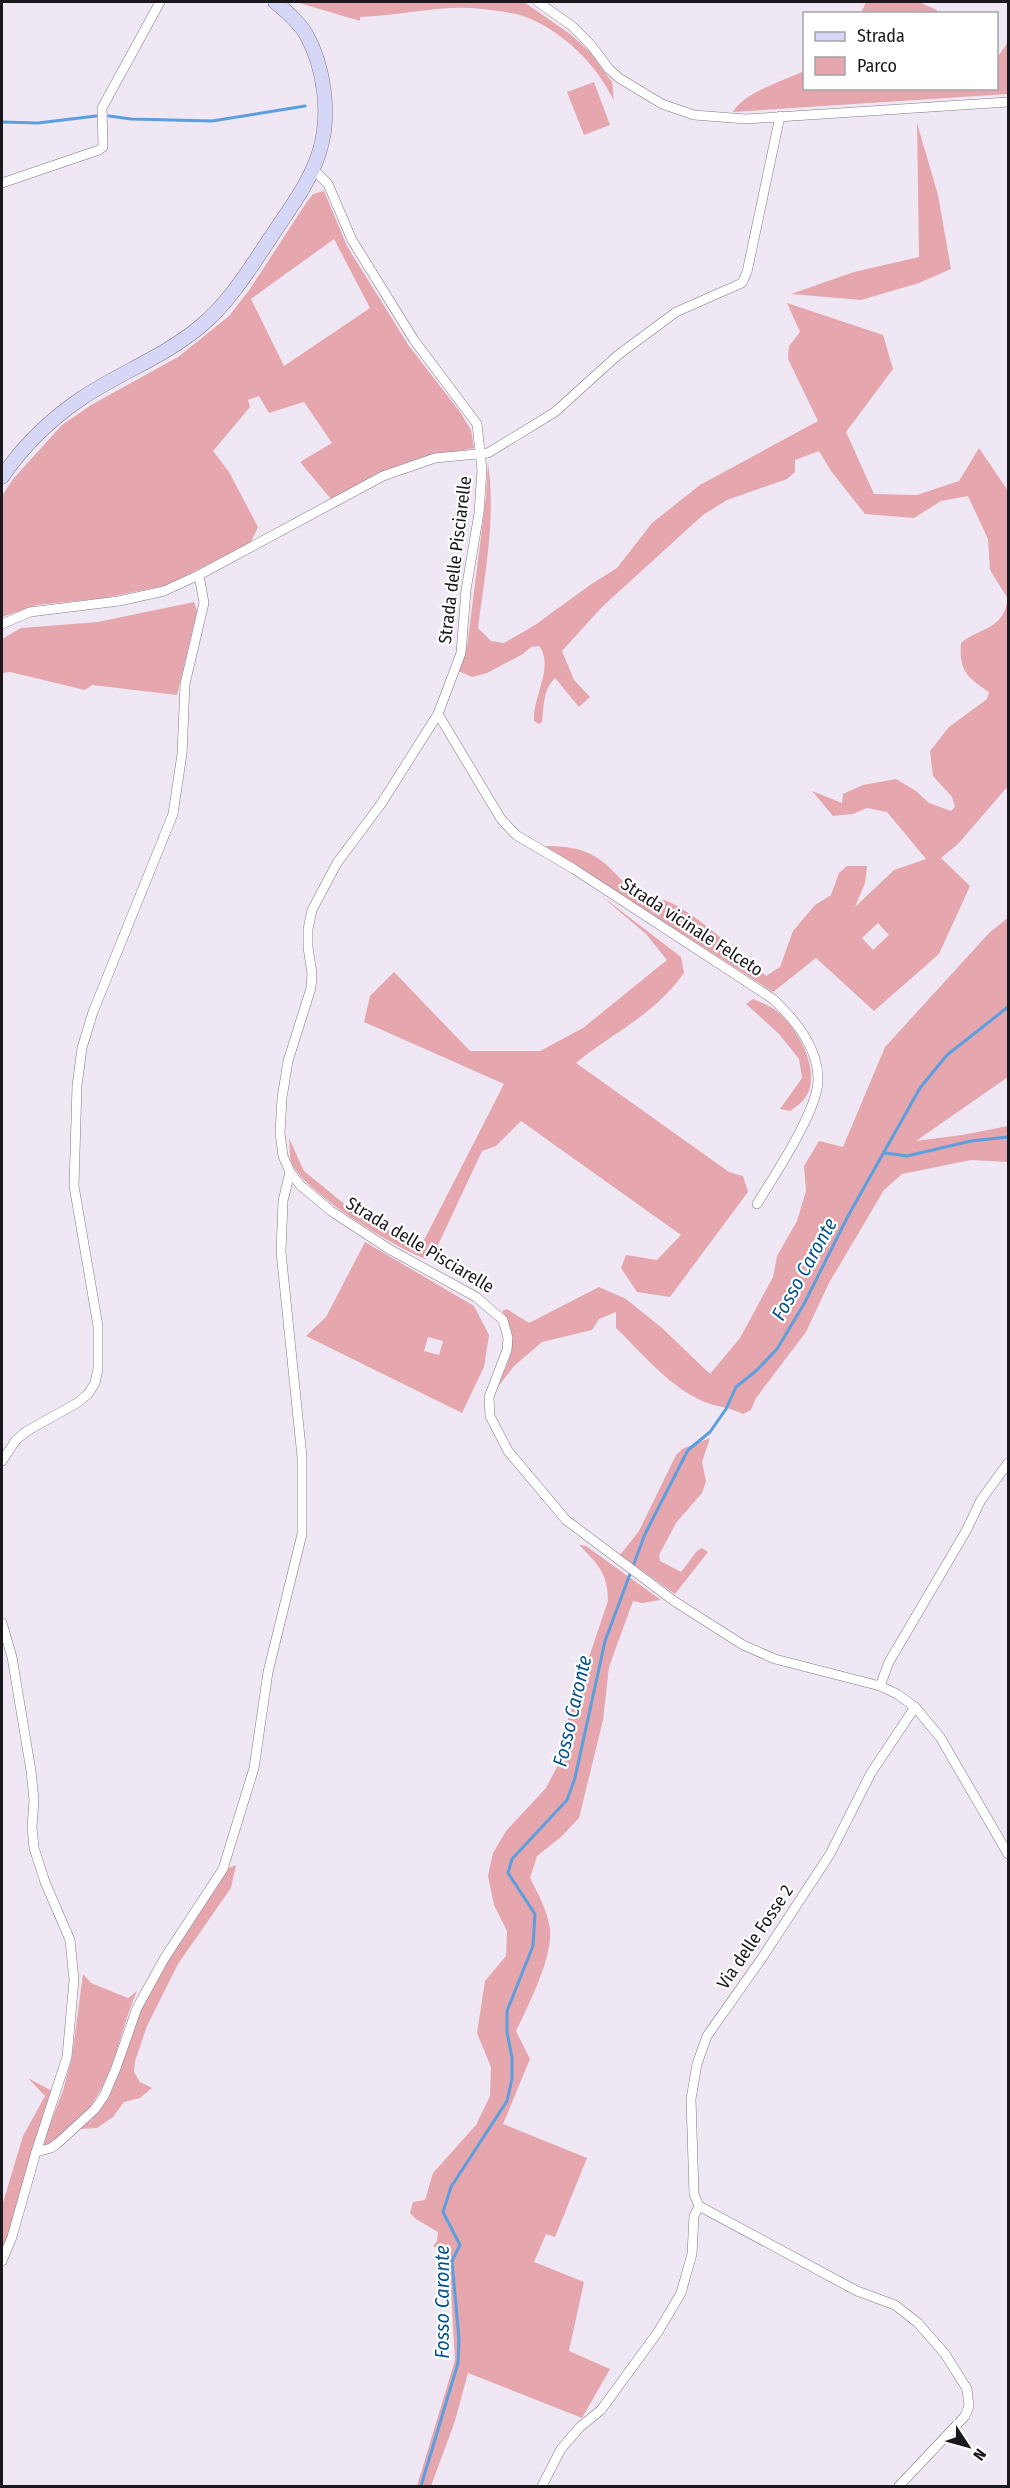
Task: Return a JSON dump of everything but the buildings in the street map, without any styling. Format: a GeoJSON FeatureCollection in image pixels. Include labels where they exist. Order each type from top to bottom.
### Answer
{"type":"FeatureCollection","features":[{"type":"Feature","properties":{"kind":"main road"},"geometry":{"type":"LineString","coordinates":[[2,477],[33,439],[55,417],[84,397],[171,349],[221,308],[242,281],[313,169],[320,152],[325,110],[321,72],[306,35],[292,17],[275,2]]}},
{"type":"Feature","properties":{"kind":"street"},"geometry":{"type":"LineString","coordinates":[[2,183],[103,147],[102,108],[160,2]]}},
{"type":"Feature","properties":{"kind":"street"},"geometry":{"type":"LineString","coordinates":[[538,2],[578,32],[619,78],[662,104],[694,116],[719,118],[780,116],[1008,102]]}},
{"type":"Feature","properties":{"kind":"street","name":"Strada delle Pisciarelle"},"geometry":{"type":"LineString","coordinates":[[2,624],[30,612],[119,602],[164,591],[199,575],[383,476],[435,458],[481,455],[495,449],[555,411],[618,355],[676,312],[742,283],[747,272],[780,116]]}},
{"type":"Feature","properties":{"kind":"street","name":"Strada delle Pisciarelle"},"geometry":{"type":"LineString","coordinates":[[313,169],[328,184],[352,240],[414,340],[477,424],[482,489],[466,591],[461,653],[438,714],[381,804],[337,863],[312,910],[308,929],[311,988],[288,1061],[282,1098],[280,1133],[283,1156],[290,1172],[300,1185],[331,1211],[389,1249],[476,1297],[503,1320],[508,1338],[503,1361],[489,1397],[488,1407],[493,1426],[508,1451],[566,1520],[604,1551],[656,1588],[720,1631],[760,1654],[880,1686],[897,1694],[915,1707],[940,1737],[1008,1854]]}},
{"type":"Feature","properties":{"kind":"street"},"geometry":{"type":"LineString","coordinates":[[2,1461],[16,1440],[27,1431],[77,1403],[88,1394],[95,1383],[98,1369],[98,1326],[74,1186],[78,1077],[82,1048],[93,1012],[172,814],[182,754],[185,684],[204,610],[203,588],[199,575]]}},
{"type":"Feature","properties":{"kind":"street","name":"Strada vicinale Felceto"},"geometry":{"type":"LineString","coordinates":[[438,714],[509,828],[773,999],[790,1015],[803,1033],[816,1067],[818,1082],[813,1100],[796,1138],[757,1204]]}},
{"type":"Feature","properties":{"kind":"street"},"geometry":{"type":"LineString","coordinates":[[36,2152],[51,2148],[58,2143],[95,2109],[104,2096],[137,2008],[164,1959],[223,1869],[254,1768],[268,1672],[302,1534],[302,1457],[281,1252],[283,1201],[290,1172]]}},
{"type":"Feature","properties":{"kind":"street"},"geometry":{"type":"LineString","coordinates":[[880,1686],[889,1662],[966,1531],[981,1500],[1008,1463]]}},
{"type":"Feature","properties":{"kind":"street"},"geometry":{"type":"LineString","coordinates":[[2,1623],[12,1657],[31,1771],[34,1848],[45,1882],[70,1940],[74,1980],[67,2057],[36,2152],[12,2237],[2,2261]]}},
{"type":"Feature","properties":{"kind":"street","name":"Via delle Fosse 2"},"geometry":{"type":"LineString","coordinates":[[543,2487],[561,2449],[580,2427],[601,2410],[658,2332],[681,2293],[692,2254],[694,2216],[699,2206],[694,2194],[691,2099],[697,2064],[707,2036],[762,1958],[830,1854],[871,1773],[915,1707]]}},
{"type":"Feature","properties":{"kind":"street"},"geometry":{"type":"LineString","coordinates":[[699,2206],[857,2291],[895,2305],[918,2323],[945,2354],[967,2389],[969,2406],[965,2416],[899,2487]]}},
{"type":"Feature","properties":{"kind":"green space"},"geometry":{"type":"Polygon","coordinates":[[[296,2],[524,2],[570,34],[590,52],[612,82],[614,101],[598,75],[578,51],[553,31],[526,17],[499,11],[458,8],[360,17],[360,21],[296,2]]]}},
{"type":"Feature","properties":{"kind":"green space"},"geometry":{"type":"Polygon","coordinates":[[[866,2],[919,2],[937,10],[936,12],[861,12],[866,2]]]}},
{"type":"Feature","properties":{"kind":"green space"},"geometry":{"type":"Polygon","coordinates":[[[1008,42],[1008,94],[733,112],[745,99],[802,72],[803,68],[803,90],[998,90],[998,57],[1008,42]]]}},
{"type":"Feature","properties":{"kind":"green space"},"geometry":{"type":"Polygon","coordinates":[[[594,82],[610,125],[584,135],[567,92],[594,82]]]}},
{"type":"Feature","properties":{"kind":"green space"},"geometry":{"type":"Polygon","coordinates":[[[917,123],[938,195],[951,269],[919,283],[861,300],[791,294],[854,272],[919,257],[917,123]]]}},
{"type":"Feature","properties":{"kind":"green space"},"geometry":{"type":"Polygon","coordinates":[[[324,191],[347,246],[409,346],[460,412],[471,430],[474,448],[417,459],[378,473],[331,499],[300,462],[332,443],[304,402],[269,413],[259,396],[248,400],[250,407],[213,451],[229,472],[258,527],[251,542],[168,585],[104,598],[37,605],[2,617],[2,496],[13,479],[62,425],[91,405],[178,357],[229,316],[250,289],[313,194],[324,191]],[[334,239],[251,299],[284,366],[370,308],[334,239]]]}},
{"type":"Feature","properties":{"kind":"green space"},"geometry":{"type":"Polygon","coordinates":[[[787,303],[883,335],[893,369],[846,432],[874,494],[917,495],[959,481],[979,448],[1008,491],[1008,599],[990,570],[988,539],[968,496],[941,501],[914,518],[865,514],[831,471],[819,451],[795,460],[795,472],[787,479],[727,500],[703,515],[603,606],[562,651],[574,680],[590,697],[579,707],[555,678],[546,693],[542,722],[539,724],[534,721],[545,663],[539,646],[531,647],[523,654],[487,673],[472,677],[458,671],[467,647],[486,497],[488,463],[490,525],[478,628],[491,641],[504,643],[535,625],[617,568],[652,523],[700,485],[818,421],[788,359],[789,346],[800,332],[787,303]]]}},
{"type":"Feature","properties":{"kind":"green space"},"geometry":{"type":"Polygon","coordinates":[[[1008,599],[1008,786],[958,844],[941,858],[970,886],[939,954],[874,1011],[816,958],[773,992],[545,846],[571,848],[594,856],[640,895],[667,901],[692,916],[766,976],[780,967],[793,931],[815,905],[831,895],[839,873],[847,866],[867,866],[865,883],[855,907],[894,870],[926,859],[887,812],[867,808],[853,814],[833,816],[812,791],[842,803],[843,794],[863,785],[896,779],[916,791],[929,803],[951,811],[955,807],[952,797],[933,776],[930,751],[949,727],[987,699],[989,692],[975,682],[963,667],[961,643],[996,623],[1008,599]],[[878,923],[862,938],[873,950],[889,935],[878,923]]]}},
{"type":"Feature","properties":{"kind":"green space"},"geometry":{"type":"Polygon","coordinates":[[[194,602],[197,611],[177,695],[92,685],[85,690],[10,672],[2,673],[2,639],[21,628],[98,622],[194,602]]]}},
{"type":"Feature","properties":{"kind":"green space"},"geometry":{"type":"Polygon","coordinates":[[[599,894],[681,957],[684,973],[660,1001],[576,1063],[729,1172],[743,1176],[748,1192],[670,1297],[637,1292],[621,1268],[626,1255],[657,1260],[681,1235],[521,1121],[496,1146],[482,1151],[438,1245],[426,1259],[394,1244],[351,1217],[330,1202],[298,1173],[291,1161],[289,1138],[304,1171],[358,1215],[421,1246],[504,1084],[364,1022],[370,996],[394,972],[470,1051],[540,1051],[583,1028],[667,960],[646,934],[599,894]]]}},
{"type":"Feature","properties":{"kind":"green space"},"geometry":{"type":"Polygon","coordinates":[[[1008,918],[1008,1077],[916,1141],[1008,1126],[1008,1162],[971,1160],[902,1174],[884,1190],[829,1283],[806,1332],[756,1398],[751,1410],[743,1414],[709,1404],[675,1385],[616,1328],[616,1312],[599,1319],[592,1330],[542,1342],[514,1366],[497,1388],[509,1358],[512,1341],[508,1322],[502,1311],[507,1309],[529,1323],[599,1287],[626,1299],[662,1328],[710,1374],[740,1338],[773,1277],[777,1256],[797,1221],[806,1191],[804,1166],[819,1141],[843,1147],[885,1047],[990,932],[1008,918]]]}},
{"type":"Feature","properties":{"kind":"green space"},"geometry":{"type":"Polygon","coordinates":[[[753,999],[772,1008],[782,1016],[796,1034],[807,1055],[811,1077],[809,1091],[803,1101],[790,1111],[780,1109],[802,1078],[799,1059],[779,1034],[746,1004],[753,999]]]}},
{"type":"Feature","properties":{"kind":"green space"},"geometry":{"type":"Polygon","coordinates":[[[365,1242],[474,1306],[489,1335],[484,1367],[462,1413],[306,1336],[326,1317],[365,1242]],[[428,1337],[424,1351],[439,1355],[443,1341],[428,1337]]]}},
{"type":"Feature","properties":{"kind":"green space"},"geometry":{"type":"Polygon","coordinates":[[[710,1438],[702,1462],[706,1481],[702,1493],[676,1523],[659,1555],[660,1561],[681,1572],[697,1551],[702,1548],[708,1552],[675,1594],[620,1555],[639,1531],[676,1455],[682,1449],[710,1438]]]}},
{"type":"Feature","properties":{"kind":"green space"},"geometry":{"type":"Polygon","coordinates":[[[579,1545],[586,1546],[661,1600],[642,1603],[633,1601],[609,1667],[603,1720],[579,1818],[561,1837],[537,1856],[530,1878],[547,1916],[550,1941],[539,1981],[516,2031],[530,2059],[503,2124],[587,2158],[555,2237],[546,2234],[534,2262],[584,2282],[569,2351],[610,2369],[582,2418],[468,2373],[455,2421],[431,2486],[417,2486],[455,2360],[449,2255],[433,2246],[437,2241],[438,2232],[410,2213],[413,2202],[425,2200],[433,2173],[476,2125],[490,2096],[491,2067],[477,2033],[485,1981],[506,1956],[507,1931],[494,1905],[488,1876],[493,1853],[506,1831],[546,1788],[559,1763],[567,1722],[608,1601],[608,1592],[601,1570],[579,1545]]]}},
{"type":"Feature","properties":{"kind":"green space"},"geometry":{"type":"Polygon","coordinates":[[[236,1865],[231,1888],[178,1964],[147,2026],[135,2061],[134,2072],[140,2082],[152,2088],[140,2098],[124,2102],[113,2117],[97,2128],[80,2129],[91,2120],[112,2091],[139,2011],[171,1954],[229,1868],[236,1865]]]}},
{"type":"Feature","properties":{"kind":"green space"},"geometry":{"type":"Polygon","coordinates":[[[83,1974],[91,1983],[128,1998],[137,1991],[102,2088],[85,2113],[51,2144],[45,2146],[43,2142],[63,2091],[72,2057],[83,1974]]]}},
{"type":"Feature","properties":{"kind":"green space"},"geometry":{"type":"Polygon","coordinates":[[[28,2078],[54,2092],[9,2235],[2,2250],[2,2206],[23,2136],[45,2096],[28,2078]]]}},
{"type":"Feature","properties":{"kind":"waterway"},"geometry":{"type":"LineString","coordinates":[[109,116],[131,119],[212,121],[305,106]]}},
{"type":"Feature","properties":{"kind":"waterway"},"geometry":{"type":"LineString","coordinates":[[2,122],[38,123],[96,116]]}},
{"type":"Feature","properties":{"kind":"waterway","name":"Fosso Caronte"},"geometry":{"type":"LineString","coordinates":[[421,2486],[458,2363],[459,2339],[452,2261],[460,2245],[443,2212],[451,2187],[507,2101],[512,2079],[507,2011],[533,1946],[535,1914],[508,1873],[512,1859],[567,1800],[575,1778],[605,1641],[645,1534],[688,1450],[710,1432],[726,1409],[736,1387],[757,1370],[777,1349],[804,1304],[848,1216],[920,1088],[947,1055],[1008,1007]]}},
{"type":"Feature","properties":{"kind":"waterway"},"geometry":{"type":"LineString","coordinates":[[885,1153],[907,1156],[971,1141],[1008,1137]]}}]}
